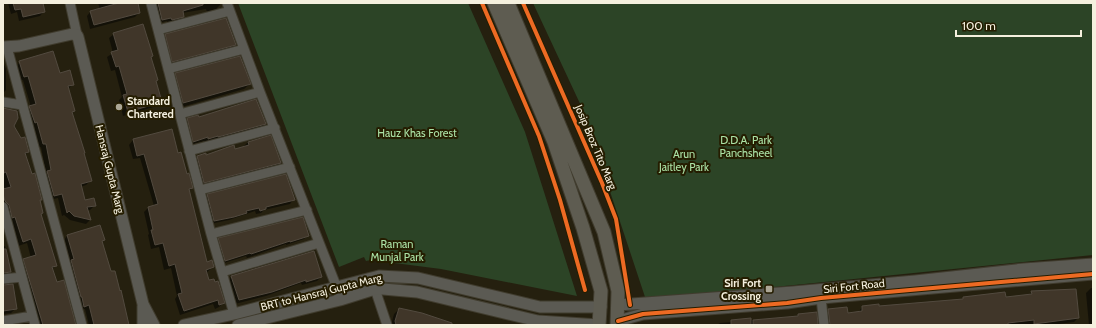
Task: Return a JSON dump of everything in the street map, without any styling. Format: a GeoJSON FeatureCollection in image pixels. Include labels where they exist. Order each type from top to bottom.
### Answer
{"type":"FeatureCollection","features":[{"type":"Feature","properties":{"kind":"main road"},"geometry":{"type":"LineString","coordinates":[[494,3],[554,142],[588,246],[601,291],[601,307],[598,325]]}},
{"type":"Feature","properties":{"kind":"main road"},"geometry":{"type":"LineString","coordinates":[[508,3],[604,232],[618,292],[617,323]]}},
{"type":"Feature","properties":{"kind":"main road"},"geometry":{"type":"LineString","coordinates":[[588,246],[589,238],[594,233],[600,233],[606,242]]}},
{"type":"Feature","properties":{"kind":"street"},"geometry":{"type":"LineString","coordinates":[[70,3],[77,35],[72,34],[5,47],[82,325]]}},
{"type":"Feature","properties":{"kind":"street"},"geometry":{"type":"LineString","coordinates":[[151,3],[211,234],[234,314]]}},
{"type":"Feature","properties":{"kind":"street"},"geometry":{"type":"LineString","coordinates":[[158,30],[229,7],[260,92],[337,288],[340,300]]}},
{"type":"Feature","properties":{"kind":"street","name":"Hansraj Gupta Marg"},"geometry":{"type":"LineString","coordinates":[[77,35],[143,304],[143,325]]}},
{"type":"Feature","properties":{"kind":"street"},"geometry":{"type":"LineString","coordinates":[[168,69],[244,48]]}},
{"type":"Feature","properties":{"kind":"street"},"geometry":{"type":"LineString","coordinates":[[180,114],[260,92]]}},
{"type":"Feature","properties":{"kind":"street"},"geometry":{"type":"LineString","coordinates":[[3,102],[22,105]]}},
{"type":"Feature","properties":{"kind":"street"},"geometry":{"type":"LineString","coordinates":[[189,151],[275,128]]}},
{"type":"Feature","properties":{"kind":"street"},"geometry":{"type":"LineString","coordinates":[[200,190],[290,167]]}},
{"type":"Feature","properties":{"kind":"street"},"geometry":{"type":"LineString","coordinates":[[3,207],[6,232],[22,277],[35,325]]}},
{"type":"Feature","properties":{"kind":"street"},"geometry":{"type":"LineString","coordinates":[[211,234],[307,210]]}},
{"type":"Feature","properties":{"kind":"street"},"geometry":{"type":"LineString","coordinates":[[222,272],[319,243]]}},
{"type":"Feature","properties":{"kind":"street","name":"Siri Fort Road"},"geometry":{"type":"LineString","coordinates":[[618,305],[916,281],[1024,269],[1093,264]]}},
{"type":"Feature","properties":{"kind":"street","name":"Siri Fort Road"},"geometry":{"type":"LineString","coordinates":[[617,323],[643,314],[787,303],[821,298],[1093,274]]}},
{"type":"Feature","properties":{"kind":"street","name":"BRT to Hansraj Gupta Marg"},"geometry":{"type":"LineString","coordinates":[[184,325],[234,314],[379,276],[418,278],[540,307],[601,307]]}},
{"type":"Feature","properties":{"kind":"street"},"geometry":{"type":"LineString","coordinates":[[3,279],[22,277]]}},
{"type":"Feature","properties":{"kind":"street"},"geometry":{"type":"LineString","coordinates":[[402,277],[402,290]]}},
{"type":"Feature","properties":{"kind":"street"},"geometry":{"type":"LineString","coordinates":[[375,289],[387,325]]}},
{"type":"Feature","properties":{"kind":"street","name":"BRT to Hansraj Gupta Marg"},"geometry":{"type":"LineString","coordinates":[[238,325],[340,300],[375,289],[417,292],[538,320],[598,325]]}},
{"type":"Feature","properties":{"kind":"street"},"geometry":{"type":"LineString","coordinates":[[821,298],[824,325]]}},
{"type":"Feature","properties":{"kind":"street","name":"Hansraj Gupta Marg"},"geometry":{"type":"LineString","coordinates":[[143,304],[154,325]]}},
{"type":"Feature","properties":{"kind":"street"},"geometry":{"type":"LineString","coordinates":[[3,321],[32,316]]}},
{"type":"Feature","properties":{"kind":"green space","name":"Hauz Khas Forest"},"geometry":{"type":"Polygon","coordinates":[[[238,3],[468,3],[525,132],[577,296],[441,269],[371,260],[366,261],[364,257],[339,267],[238,3]]]}},
{"type":"Feature","properties":{"kind":"green space","name":"D.D.A. Park Panchsheel"},"geometry":{"type":"Polygon","coordinates":[[[533,3],[1093,3],[1093,255],[646,300],[583,110],[533,3]]]}},
{"type":"Feature","properties":{"kind":"building"},"geometry":{"type":"Polygon","coordinates":[[[13,3],[43,3],[45,12],[23,17],[21,9],[15,10],[13,3]]]}},
{"type":"Feature","properties":{"kind":"building"},"geometry":{"type":"Polygon","coordinates":[[[119,3],[138,3],[140,13],[94,25],[90,11],[119,3]]]}},
{"type":"Feature","properties":{"kind":"building"},"geometry":{"type":"Polygon","coordinates":[[[158,3],[203,3],[203,5],[183,11],[184,17],[172,20],[171,18],[162,20],[158,3]]]}},
{"type":"Feature","properties":{"kind":"building"},"geometry":{"type":"Polygon","coordinates":[[[226,18],[236,45],[172,62],[165,34],[226,18]]]}},
{"type":"Feature","properties":{"kind":"building"},"geometry":{"type":"Polygon","coordinates":[[[143,24],[153,56],[151,57],[158,80],[156,81],[162,102],[128,112],[123,95],[127,94],[119,66],[116,67],[111,52],[118,50],[113,33],[143,24]]]}},
{"type":"Feature","properties":{"kind":"building"},"geometry":{"type":"Polygon","coordinates":[[[53,51],[60,73],[70,70],[74,85],[68,86],[75,111],[72,112],[92,181],[81,184],[85,200],[94,198],[96,206],[87,207],[91,220],[74,216],[69,211],[67,213],[62,194],[54,196],[47,171],[51,170],[46,144],[43,144],[37,122],[35,123],[29,106],[36,104],[28,76],[24,77],[19,61],[53,51]]]}},
{"type":"Feature","properties":{"kind":"building"},"geometry":{"type":"Polygon","coordinates":[[[240,56],[251,84],[183,103],[175,73],[240,56]]]}},
{"type":"Feature","properties":{"kind":"building"},"geometry":{"type":"Polygon","coordinates":[[[256,99],[266,124],[218,137],[208,139],[208,137],[193,142],[187,118],[198,115],[199,117],[256,99]]]}},
{"type":"Feature","properties":{"kind":"building"},"geometry":{"type":"Polygon","coordinates":[[[3,108],[17,111],[18,118],[14,126],[21,138],[25,137],[29,152],[25,153],[32,174],[35,173],[42,200],[40,200],[43,213],[41,214],[57,266],[52,267],[57,282],[64,280],[76,325],[43,325],[23,259],[36,255],[31,239],[23,242],[15,217],[12,218],[9,205],[5,201],[3,194],[3,189],[11,187],[6,172],[4,173],[3,168],[3,108]]]}},
{"type":"Feature","properties":{"kind":"building"},"geometry":{"type":"Polygon","coordinates":[[[172,129],[178,153],[181,152],[187,174],[189,173],[193,188],[189,189],[207,262],[212,260],[214,267],[206,270],[209,280],[214,279],[215,282],[218,281],[225,303],[219,305],[218,300],[184,311],[178,294],[182,293],[175,264],[169,266],[163,243],[155,245],[151,230],[153,230],[148,207],[158,204],[144,154],[137,156],[133,139],[172,129]]]}},
{"type":"Feature","properties":{"kind":"building"},"geometry":{"type":"Polygon","coordinates":[[[271,135],[281,163],[204,183],[197,156],[206,153],[206,155],[234,145],[235,149],[249,145],[248,142],[271,135]]]}},
{"type":"Feature","properties":{"kind":"building"},"geometry":{"type":"Polygon","coordinates":[[[286,174],[295,200],[266,207],[266,209],[260,211],[259,208],[246,211],[247,213],[234,217],[214,221],[207,194],[286,174]]]}},
{"type":"Feature","properties":{"kind":"building"},"geometry":{"type":"Polygon","coordinates":[[[303,217],[309,236],[225,261],[218,238],[303,217]]]}},
{"type":"Feature","properties":{"kind":"building"},"geometry":{"type":"Polygon","coordinates":[[[100,225],[105,240],[102,241],[111,271],[115,271],[129,325],[94,325],[89,305],[84,307],[81,297],[71,260],[74,259],[67,235],[100,225]]]}},
{"type":"Feature","properties":{"kind":"building"},"geometry":{"type":"Polygon","coordinates":[[[3,249],[6,249],[11,272],[3,273],[3,249]]]}},
{"type":"Feature","properties":{"kind":"building"},"geometry":{"type":"Polygon","coordinates":[[[314,251],[322,277],[306,282],[306,280],[272,292],[239,300],[231,276],[314,251]]]}},
{"type":"Feature","properties":{"kind":"building"},"geometry":{"type":"Polygon","coordinates":[[[13,284],[17,309],[3,311],[3,285],[13,284]]]}},
{"type":"Feature","properties":{"kind":"building"},"geometry":{"type":"Polygon","coordinates":[[[1076,289],[1079,318],[1034,324],[1034,320],[1008,323],[1008,325],[830,325],[828,309],[847,307],[848,313],[862,311],[862,306],[879,304],[879,306],[963,299],[963,297],[1005,292],[1006,297],[1032,294],[1031,291],[1076,289]]]}},
{"type":"Feature","properties":{"kind":"building"},"geometry":{"type":"Polygon","coordinates":[[[399,308],[422,313],[452,323],[452,325],[396,325],[395,321],[399,308]]]}},
{"type":"Feature","properties":{"kind":"building"},"geometry":{"type":"Polygon","coordinates":[[[817,312],[818,325],[753,325],[753,320],[798,316],[798,314],[817,312]]]}},
{"type":"Feature","properties":{"kind":"building"},"geometry":{"type":"Polygon","coordinates":[[[751,318],[751,325],[731,325],[731,320],[751,318]]]}},
{"type":"Feature","properties":{"kind":"cycle path"},"geometry":{"type":"LineString","coordinates":[[482,3],[539,136],[560,200],[585,290]]}},
{"type":"Feature","properties":{"kind":"cycle path","name":"Josip Broz Tito Marg"},"geometry":{"type":"LineString","coordinates":[[523,3],[602,183],[616,219],[630,305]]}},
{"type":"Feature","properties":{"kind":"cycle path"},"geometry":{"type":"LineString","coordinates":[[618,321],[643,314],[787,303],[821,298],[1093,274]]}},
{"type":"Feature","properties":{"kind":"place","name":"Standard Chartered"},"geometry":{"type":"Point","coordinates":[119,107]}},
{"type":"Feature","properties":{"kind":"place","name":"Siri Fort Crossing"},"geometry":{"type":"Point","coordinates":[769,289]}},
{"type":"Feature","properties":{"kind":"park label","name":"Arun Jaitley Park"},"geometry":{"type":"Point","coordinates":[684,160]}},
{"type":"Feature","properties":{"kind":"park label","name":"Raman Munjal Park"},"geometry":{"type":"Point","coordinates":[397,250]}}]}
